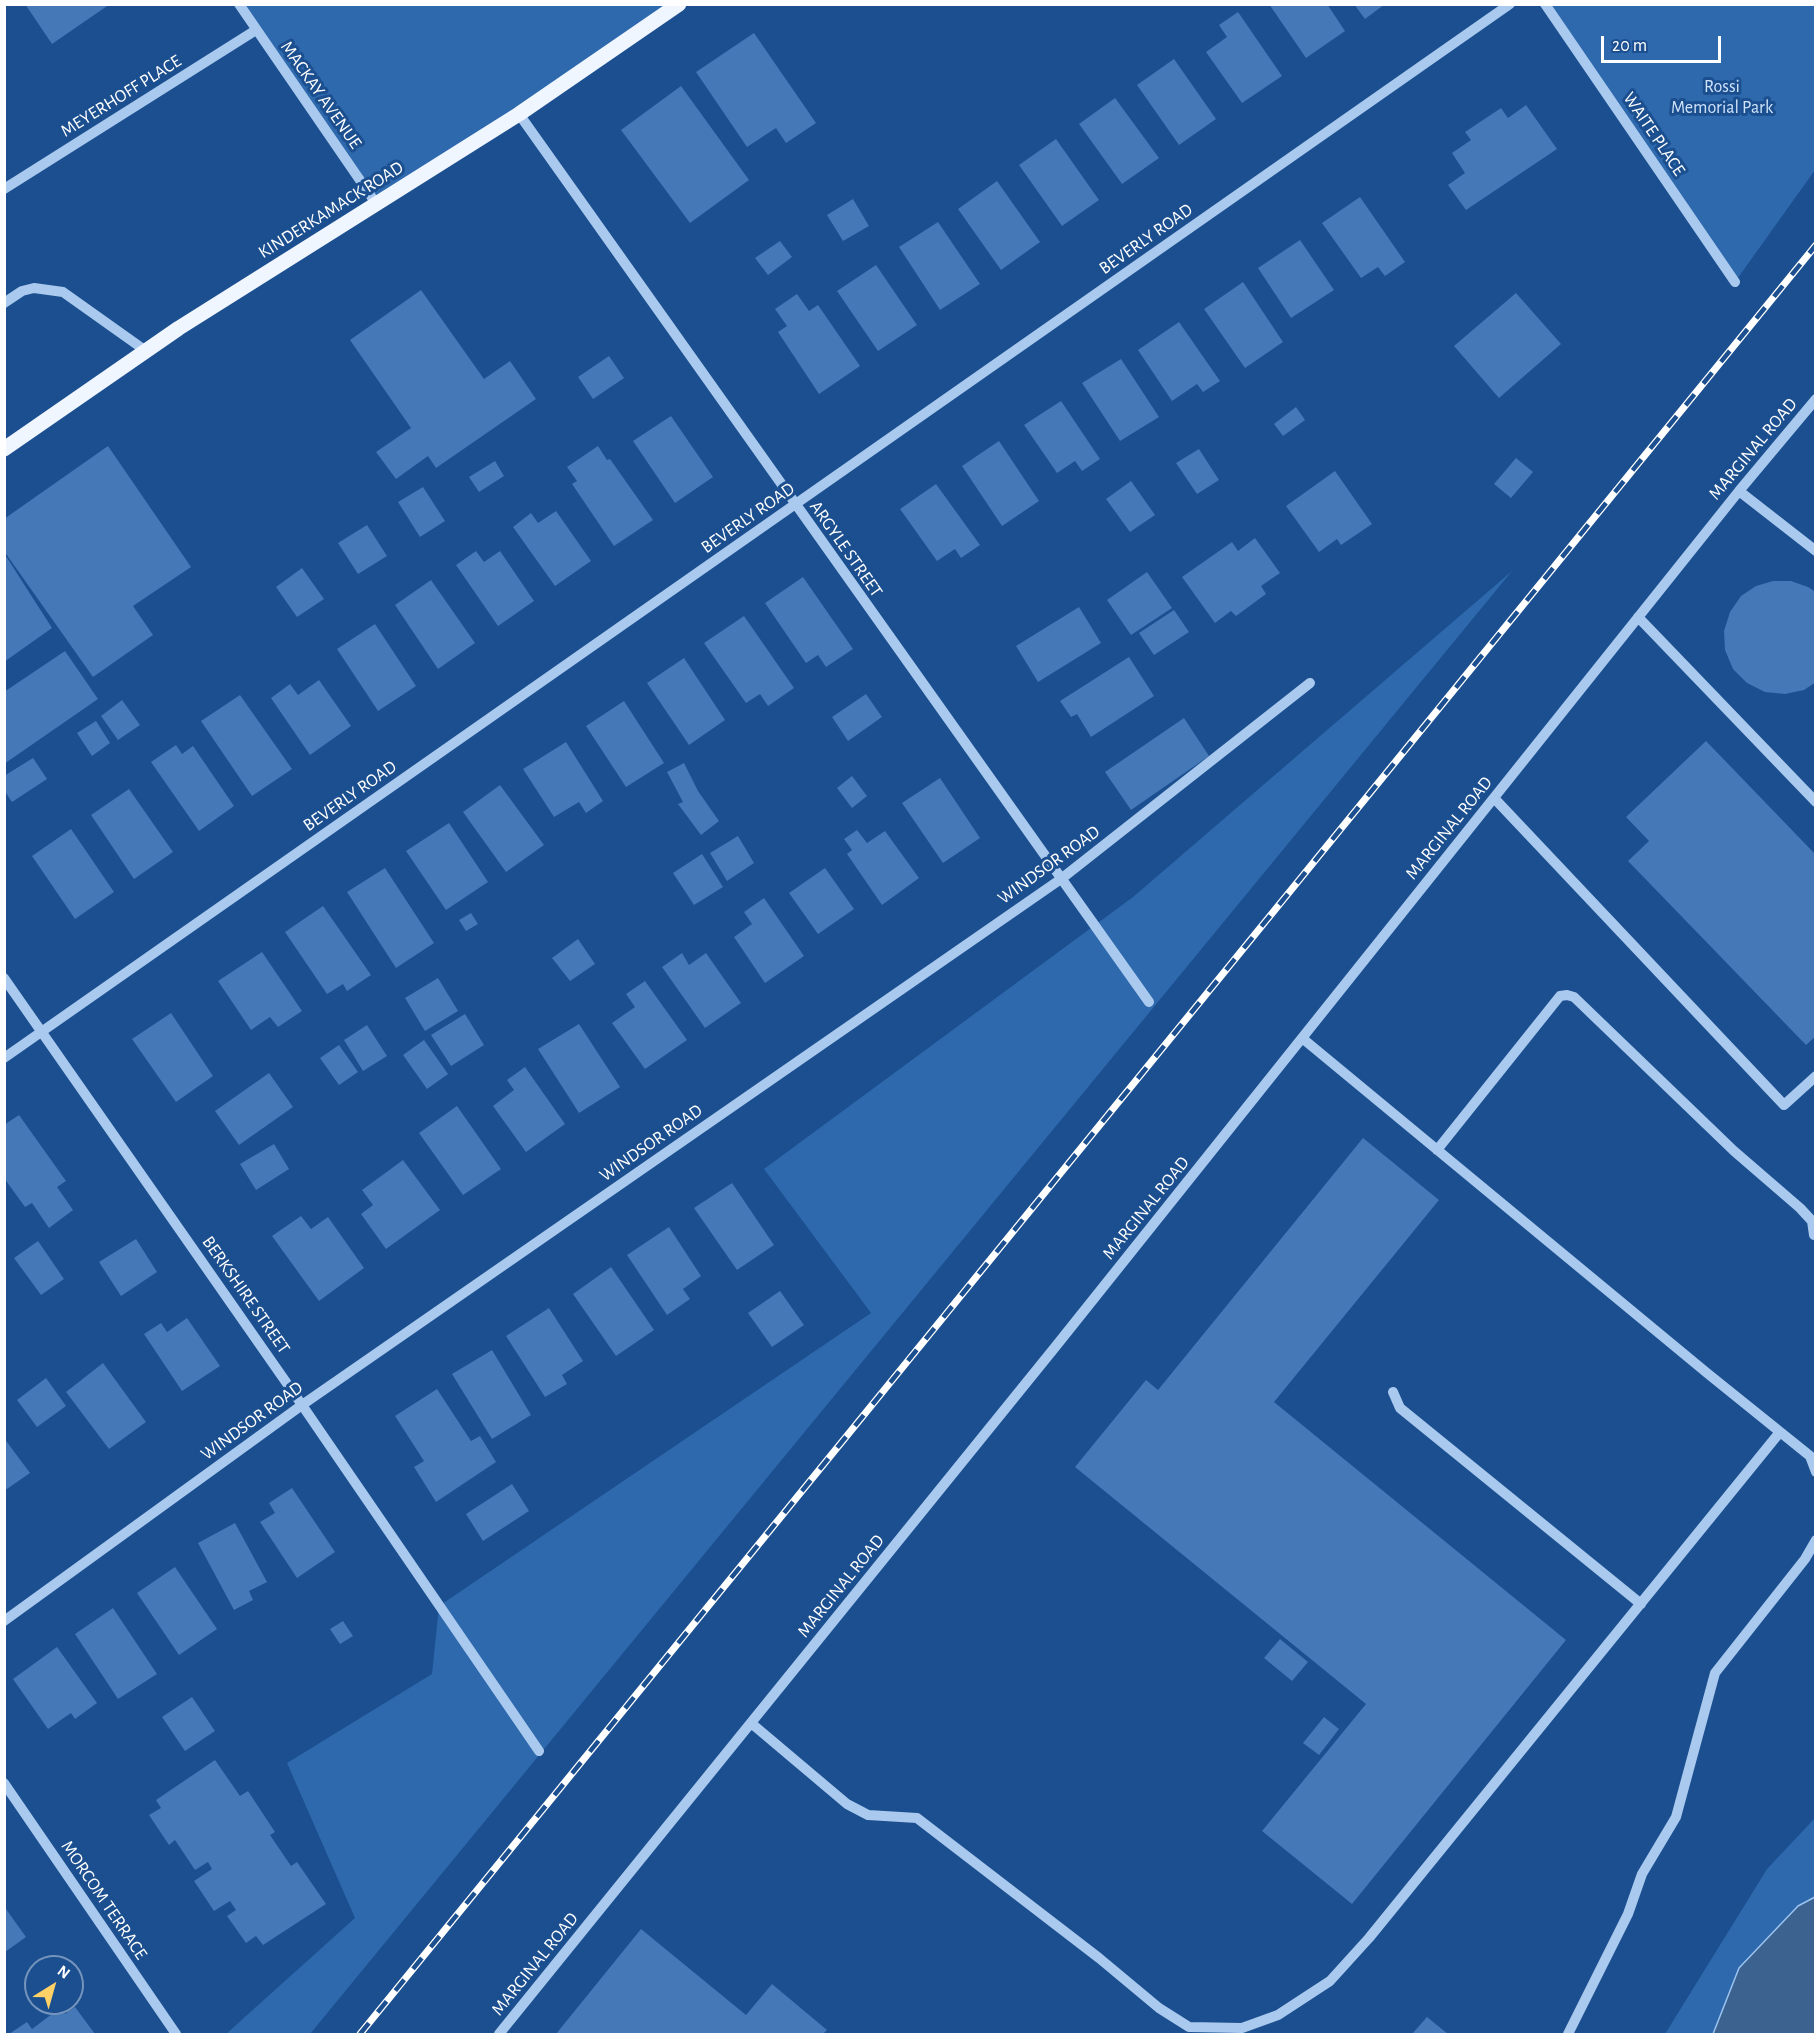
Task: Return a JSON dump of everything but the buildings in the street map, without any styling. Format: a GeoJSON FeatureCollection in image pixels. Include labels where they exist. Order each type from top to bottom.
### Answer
{"type":"FeatureCollection","features":[{"type":"Feature","properties":{"kind":"main road","name":"KINDERKAMACK ROAD"},"geometry":{"type":"LineString","coordinates":[[4,449],[179,328],[519,114],[679,4]]}},
{"type":"Feature","properties":{"kind":"street","name":"MACKAY AVENUE"},"geometry":{"type":"LineString","coordinates":[[239,4],[377,205]]}},
{"type":"Feature","properties":{"kind":"street","name":"BEVERLY ROAD"},"geometry":{"type":"LineString","coordinates":[[4,1058],[1510,4]]}},
{"type":"Feature","properties":{"kind":"street","name":"WAITE PLACE"},"geometry":{"type":"LineString","coordinates":[[1545,4],[1735,282]]}},
{"type":"Feature","properties":{"kind":"street","name":"MEYERHOFF PLACE"},"geometry":{"type":"LineString","coordinates":[[4,189],[256,30]]}},
{"type":"Feature","properties":{"kind":"street","name":"ARGYLE STREET"},"geometry":{"type":"LineString","coordinates":[[519,114],[1149,1002]]}},
{"type":"Feature","properties":{"kind":"street"},"geometry":{"type":"LineString","coordinates":[[4,303],[22,291],[34,288],[63,292],[146,351]]}},
{"type":"Feature","properties":{"kind":"street","name":"MARGINAL ROAD"},"geometry":{"type":"LineString","coordinates":[[499,2034],[1049,1356],[1638,617],[1815,399]]}},
{"type":"Feature","properties":{"kind":"street"},"geometry":{"type":"LineString","coordinates":[[1739,491],[1815,551]]}},
{"type":"Feature","properties":{"kind":"street"},"geometry":{"type":"LineString","coordinates":[[1638,617],[1815,802]]}},
{"type":"Feature","properties":{"kind":"street","name":"WINDSOR ROAD"},"geometry":{"type":"LineString","coordinates":[[4,1621],[302,1405],[1061,879],[1310,683]]}},
{"type":"Feature","properties":{"kind":"street"},"geometry":{"type":"LineString","coordinates":[[1494,798],[1784,1105],[1815,1076]]}},
{"type":"Feature","properties":{"kind":"street","name":"BERKSHIRE STREET"},"geometry":{"type":"LineString","coordinates":[[4,978],[302,1405],[539,1751]]}},
{"type":"Feature","properties":{"kind":"street"},"geometry":{"type":"LineString","coordinates":[[1437,1150],[1560,996],[1567,995],[1574,997],[1734,1151],[1800,1208],[1812,1221],[1815,1235]]}},
{"type":"Feature","properties":{"kind":"street"},"geometry":{"type":"LineString","coordinates":[[1302,1038],[1780,1432],[1813,1453],[1815,1472]]}},
{"type":"Feature","properties":{"kind":"street"},"geometry":{"type":"LineString","coordinates":[[1393,1392],[1400,1407],[1641,1604]]}},
{"type":"Feature","properties":{"kind":"street"},"geometry":{"type":"LineString","coordinates":[[751,1723],[847,1804],[868,1815],[917,1818],[1181,2023],[1189,2027],[1210,2029],[1258,2030],[1330,1981],[1369,1938],[1780,1432]]}},
{"type":"Feature","properties":{"kind":"street"},"geometry":{"type":"LineString","coordinates":[[1568,2034],[1628,1914],[1642,1874],[1676,1816],[1715,1673],[1805,1559],[1815,1540]]}},
{"type":"Feature","properties":{"kind":"street","name":"MORCOM TERRACE"},"geometry":{"type":"LineString","coordinates":[[4,1783],[176,2034]]}},
{"type":"Feature","properties":{"kind":"green space"},"geometry":{"type":"Polygon","coordinates":[[[239,5],[679,5],[377,205],[239,5]]]}},
{"type":"Feature","properties":{"kind":"green space","name":"Rossi Memorial Park"},"geometry":{"type":"Polygon","coordinates":[[[1545,5],[1815,5],[1815,170],[1735,282],[1545,5]]]}},
{"type":"Feature","properties":{"kind":"green space"},"geometry":{"type":"Polygon","coordinates":[[[1512,571],[310,2034],[226,2034],[355,1918],[287,1763],[432,1674],[439,1606],[871,1313],[764,1169],[1133,897],[1512,571]]]}},
{"type":"Feature","properties":{"kind":"green space"},"geometry":{"type":"Polygon","coordinates":[[[1815,1818],[1815,1897],[1798,1906],[1739,1968],[1713,2034],[1665,2034],[1767,1869],[1815,1818]]]}},
{"type":"Feature","properties":{"kind":"shaded area"},"geometry":{"type":"Polygon","coordinates":[[[1815,1897],[1815,2034],[1713,2034],[1739,1968],[1798,1906],[1815,1897]]]}},
{"type":"Feature","properties":{"kind":"railway"},"geometry":{"type":"LineString","coordinates":[[360,2034],[1816,245]]}}]}
